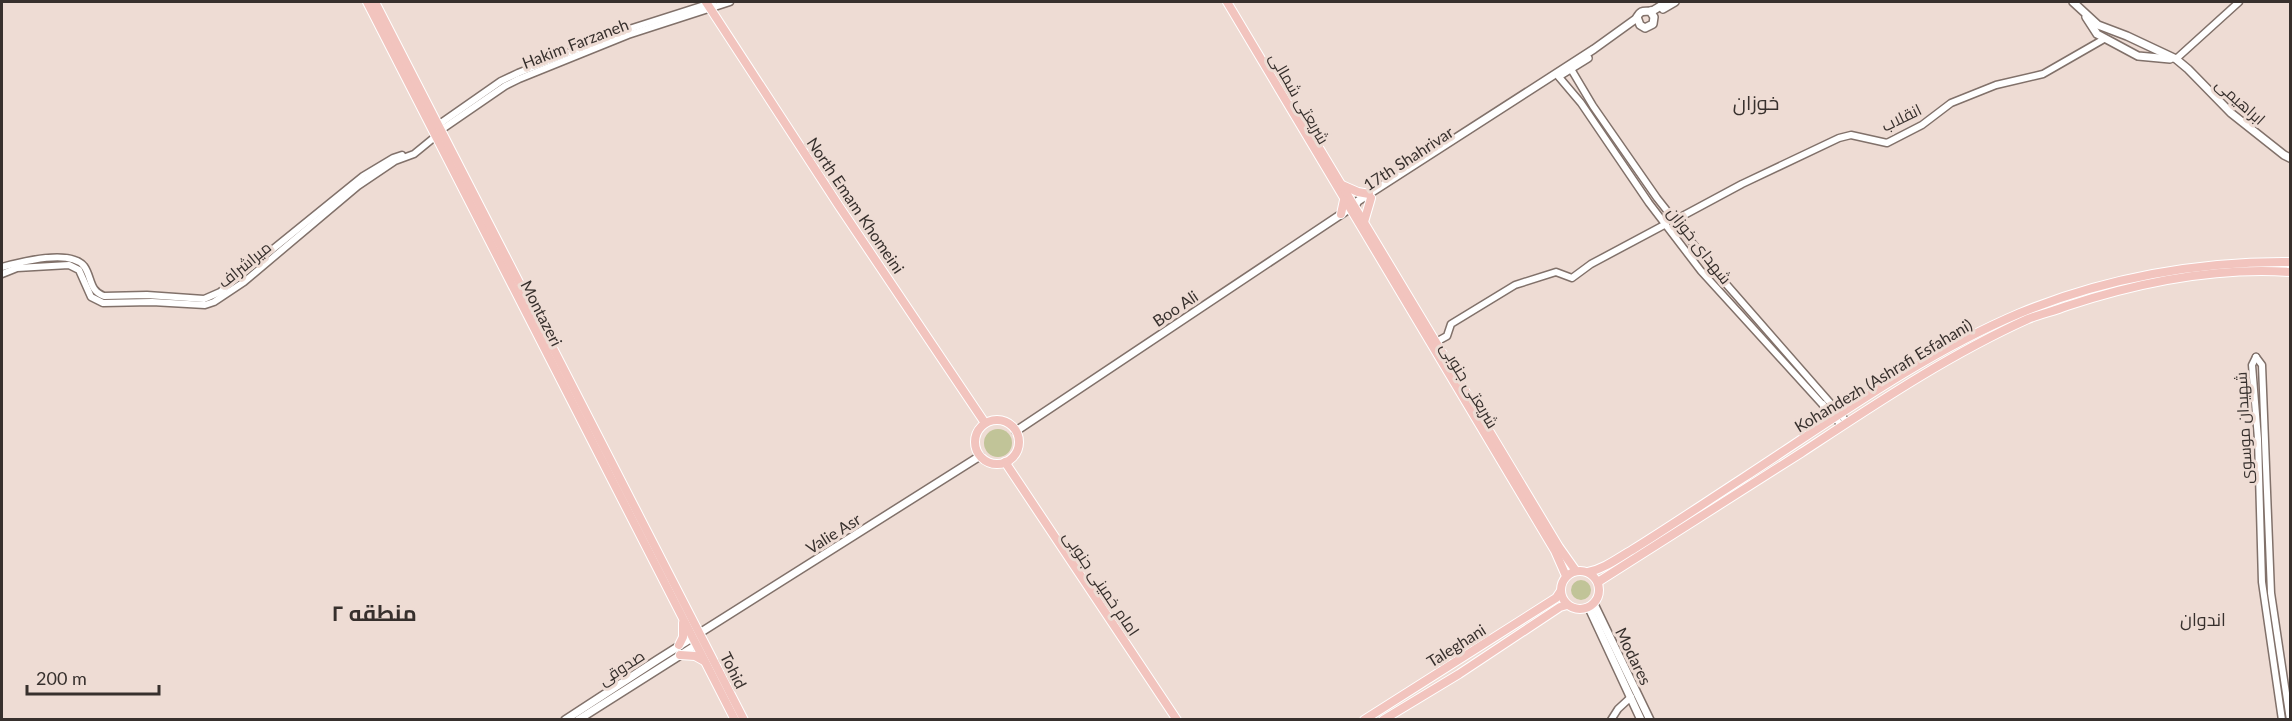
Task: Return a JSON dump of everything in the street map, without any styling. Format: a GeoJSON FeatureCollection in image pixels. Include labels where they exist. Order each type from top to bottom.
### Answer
{"type":"FeatureCollection","features":[{"type":"Feature","properties":{"kind":"main road","name":"Montazeri"},"geometry":{"type":"LineString","coordinates":[[367,2],[423,101]]}},
{"type":"Feature","properties":{"kind":"main road","name":"Montazeri"},"geometry":{"type":"LineString","coordinates":[[375,2],[455,166],[698,639]]}},
{"type":"Feature","properties":{"kind":"main road","name":"شریعتی شمالی"},"geometry":{"type":"LineString","coordinates":[[1227,2],[1344,200],[1352,208]]}},
{"type":"Feature","properties":{"kind":"main road","name":"شریعتی شمالی"},"geometry":{"type":"LineString","coordinates":[[1233,2],[1342,185],[1352,208]]}},
{"type":"Feature","properties":{"kind":"main road"},"geometry":{"type":"LineString","coordinates":[[1652,14],[1667,2]]}},
{"type":"Feature","properties":{"kind":"main road"},"geometry":{"type":"LineString","coordinates":[[1652,14],[1654,21],[1651,26],[1645,28],[1638,22],[1642,11],[1652,14],[1676,2]]}},
{"type":"Feature","properties":{"kind":"main road"},"geometry":{"type":"LineString","coordinates":[[2073,2],[2093,29],[2104,39],[2138,56],[2176,59]]}},
{"type":"Feature","properties":{"kind":"main road","name":"North Emam Khomeini"},"geometry":{"type":"LineString","coordinates":[[710,4],[839,206],[985,423]]}},
{"type":"Feature","properties":{"kind":"main road","name":"ابراهیمی"},"geometry":{"type":"LineString","coordinates":[[2084,14],[2098,25],[2176,59],[2231,113],[2283,155],[2290,158]]}},
{"type":"Feature","properties":{"kind":"main road","name":"17th Shahrivar"},"geometry":{"type":"LineString","coordinates":[[1352,208],[1358,201],[1370,196],[1571,69],[1638,22]]}},
{"type":"Feature","properties":{"kind":"main road","name":"17th Shahrivar"},"geometry":{"type":"LineString","coordinates":[[1370,196],[1638,22]]}},
{"type":"Feature","properties":{"kind":"main road"},"geometry":{"type":"LineString","coordinates":[[2121,47],[2127,41],[2127,36]]}},
{"type":"Feature","properties":{"kind":"main road"},"geometry":{"type":"LineString","coordinates":[[1342,185],[1370,196],[1364,222]]}},
{"type":"Feature","properties":{"kind":"main road"},"geometry":{"type":"LineString","coordinates":[[1341,214],[1344,200]]}},
{"type":"Feature","properties":{"kind":"main road","name":"Boo Ali"},"geometry":{"type":"LineString","coordinates":[[1016,431],[1352,208]]}},
{"type":"Feature","properties":{"kind":"main road","name":"شریعتی جنوبی"},"geometry":{"type":"LineString","coordinates":[[1352,208],[1364,222],[1576,571]]}},
{"type":"Feature","properties":{"kind":"main road","name":"شریعتی جنوبی"},"geometry":{"type":"LineString","coordinates":[[1352,208],[1555,551],[1566,576]]}},
{"type":"Feature","properties":{"kind":"main road","name":"Kohandezh (Ashrafi Esfahani)"},"geometry":{"type":"LineString","coordinates":[[1588,572],[1598,570],[1647,540],[1838,416],[1950,347],[2020,313],[2084,291],[2162,272],[2243,262],[2290,262]]}},
{"type":"Feature","properties":{"kind":"main road","name":"Kohandezh (Ashrafi Esfahani)"},"geometry":{"type":"LineString","coordinates":[[1601,581],[1845,424],[1969,349],[2040,315],[2154,283],[2233,273],[2290,272]]}},
{"type":"Feature","properties":{"kind":"main road","name":"Montazeri"},"geometry":{"type":"LineString","coordinates":[[565,381],[683,618],[698,639]]}},
{"type":"Feature","properties":{"kind":"main road"},"geometry":{"type":"LineString","coordinates":[[1000,420],[1016,431],[1017,450],[1014,456],[1005,462],[991,463],[980,456],[975,438],[985,423],[1000,420]]}},
{"type":"Feature","properties":{"kind":"main road","name":"Valie Asr"},"geometry":{"type":"LineString","coordinates":[[698,639],[980,456]]}},
{"type":"Feature","properties":{"kind":"main road","name":"امام خمینی جنوبی"},"geometry":{"type":"LineString","coordinates":[[1005,462],[1177,720]]}},
{"type":"Feature","properties":{"kind":"main road"},"geometry":{"type":"LineString","coordinates":[[1598,570],[1601,581],[1599,594],[1591,606],[1578,610],[1567,605],[1560,592],[1566,576],[1576,571],[1588,572],[1601,581]]}},
{"type":"Feature","properties":{"kind":"main road","name":"Taleghani"},"geometry":{"type":"LineString","coordinates":[[1364,720],[1556,598],[1560,592]]}},
{"type":"Feature","properties":{"kind":"main road","name":"Taleghani"},"geometry":{"type":"LineString","coordinates":[[1383,720],[1567,605]]}},
{"type":"Feature","properties":{"kind":"main road","name":"Modares"},"geometry":{"type":"LineString","coordinates":[[1591,606],[1640,719]]}},
{"type":"Feature","properties":{"kind":"main road","name":"Modares"},"geometry":{"type":"LineString","coordinates":[[1591,606],[1650,720]]}},
{"type":"Feature","properties":{"kind":"main road"},"geometry":{"type":"LineString","coordinates":[[679,645],[684,630],[683,618]]}},
{"type":"Feature","properties":{"kind":"main road","name":"صدوقی"},"geometry":{"type":"LineString","coordinates":[[566,720],[679,645],[698,639]]}},
{"type":"Feature","properties":{"kind":"main road","name":"صدوقی"},"geometry":{"type":"LineString","coordinates":[[578,720],[680,655],[698,639]]}},
{"type":"Feature","properties":{"kind":"main road","name":"Tohid"},"geometry":{"type":"LineString","coordinates":[[698,639],[706,662],[735,720]]}},
{"type":"Feature","properties":{"kind":"main road","name":"Tohid"},"geometry":{"type":"LineString","coordinates":[[698,639],[744,720]]}},
{"type":"Feature","properties":{"kind":"main road"},"geometry":{"type":"LineString","coordinates":[[680,655],[695,656],[706,662]]}},
{"type":"Feature","properties":{"kind":"main road"},"geometry":{"type":"LineString","coordinates":[[649,665],[653,672]]}},
{"type":"Feature","properties":{"kind":"street","name":"Hakim Farzaneh"},"geometry":{"type":"LineString","coordinates":[[438,130],[519,79],[710,4],[730,2]]}},
{"type":"Feature","properties":{"kind":"street"},"geometry":{"type":"LineString","coordinates":[[2176,59],[2239,2]]}},
{"type":"Feature","properties":{"kind":"street","name":"انقلاب"},"geometry":{"type":"LineString","coordinates":[[1675,220],[1742,184],[1839,138],[1851,135],[1887,143],[1922,124],[1951,103],[1996,85],[2043,74],[2104,39]]}},
{"type":"Feature","properties":{"kind":"street","name":"شهدای خوزان"},"geometry":{"type":"LineString","coordinates":[[1571,69],[1579,85],[1675,220],[1733,293],[1845,424]]}},
{"type":"Feature","properties":{"kind":"street","name":"شهدای خوزان"},"geometry":{"type":"LineString","coordinates":[[1559,76],[1712,284],[1826,402]]}},
{"type":"Feature","properties":{"kind":"street"},"geometry":{"type":"LineString","coordinates":[[1571,90],[1579,85]]}},
{"type":"Feature","properties":{"kind":"street","name":"میراشراف"},"geometry":{"type":"LineString","coordinates":[[2,267],[39,259],[71,258],[84,266],[93,288],[104,297],[204,299],[216,295],[363,176],[393,158],[420,149],[438,130]]}},
{"type":"Feature","properties":{"kind":"street"},"geometry":{"type":"LineString","coordinates":[[1436,342],[1447,336],[1451,324],[1515,285],[1556,272],[1572,278],[1591,264],[1666,224]]}},
{"type":"Feature","properties":{"kind":"street","name":"میراشراف"},"geometry":{"type":"LineString","coordinates":[[2,274],[17,268],[69,265],[79,270],[87,291],[96,301],[103,303],[152,298]]}},
{"type":"Feature","properties":{"kind":"street","name":"شهیدان موسوی"},"geometry":{"type":"LineString","coordinates":[[2282,720],[2262,582],[2264,513],[2262,365],[2256,357],[2252,365],[2264,513],[2271,593],[2290,720]]}},
{"type":"Feature","properties":{"kind":"street"},"geometry":{"type":"LineString","coordinates":[[1815,431],[1826,402]]}},
{"type":"Feature","properties":{"kind":"street"},"geometry":{"type":"LineString","coordinates":[[1611,720],[1618,709],[1631,698]]}},
{"type":"Feature","properties":{"kind":"green space"},"geometry":{"type":"Polygon","coordinates":[[[998,429],[1008,433],[1012,443],[1008,453],[998,457],[988,453],[984,443],[988,433],[998,429]]]}},
{"type":"Feature","properties":{"kind":"green space"},"geometry":{"type":"Polygon","coordinates":[[[1581,580],[1588,583],[1591,590],[1588,597],[1581,600],[1574,597],[1571,590],[1574,583],[1581,580]]]}},
{"type":"Feature","properties":{"kind":"district","name":"خوزان"},"geometry":{"type":"Point","coordinates":[1756,102]}},
{"type":"Feature","properties":{"kind":"district","name":"منطقه ۲"},"geometry":{"type":"Point","coordinates":[374,612]}},
{"type":"Feature","properties":{"kind":"district","name":"اندوان"},"geometry":{"type":"Point","coordinates":[2203,619]}}]}
